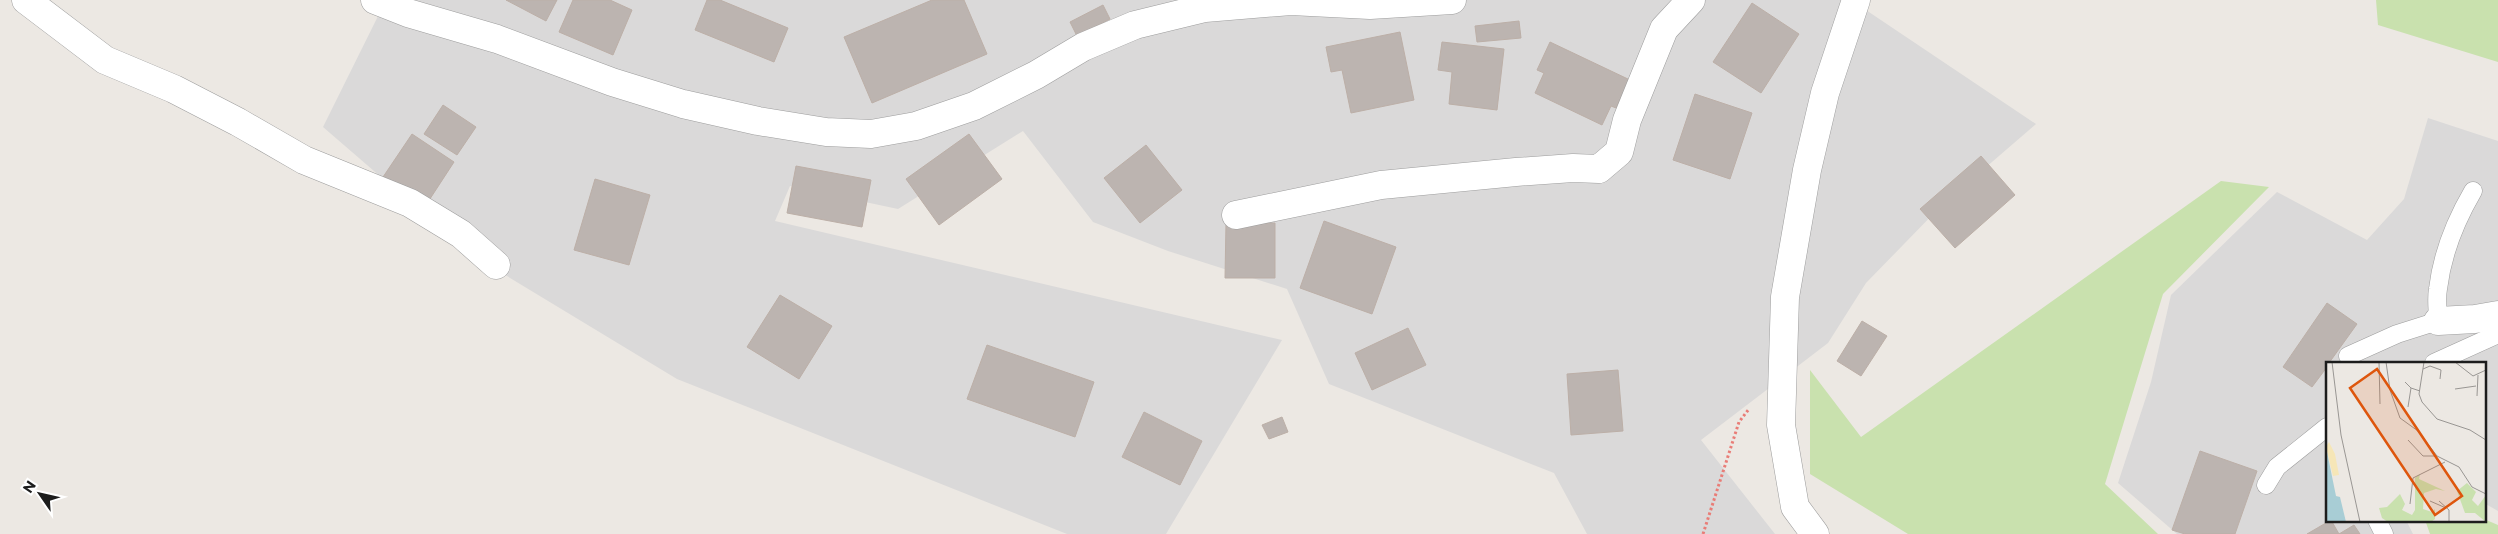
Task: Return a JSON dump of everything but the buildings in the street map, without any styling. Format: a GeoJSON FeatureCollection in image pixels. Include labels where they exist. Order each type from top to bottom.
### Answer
{"type":"FeatureCollection","features":[{"type":"Feature","properties":{"kind":"street"},"geometry":{"type":"LineString","coordinates":[[26,0],[105,60],[174,90],[230,118],[304,160],[410,203],[461,234],[496,265]]}},
{"type":"Feature","properties":{"kind":"street"},"geometry":{"type":"LineString","coordinates":[[375,0],[408,13],[497,39],[612,82],[683,104],[758,121],[826,132],[871,134],[916,126],[974,106],[1036,75],[1083,47],[1135,25],[1205,8],[1291,1],[1370,5],[1452,0]]}},
{"type":"Feature","properties":{"kind":"street"},"geometry":{"type":"LineString","coordinates":[[1236,215],[1381,185],[1526,171],[1573,168],[1599,169],[1619,152],[1626,120],[1664,29],[1691,0]]}},
{"type":"Feature","properties":{"kind":"street"},"geometry":{"type":"LineString","coordinates":[[1815,534],[1795,507],[1782,425],[1785,297],[1807,170],[1825,92],[1856,0]]}},
{"type":"Feature","properties":{"kind":"street"},"geometry":{"type":"LineString","coordinates":[[2438,321],[2475,319],[2498,315]]}},
{"type":"Feature","properties":{"kind":"lane"},"geometry":{"type":"LineString","coordinates":[[2348,356],[2397,334],[2438,321],[2438,290],[2447,252],[2459,214],[2473,191]]}},
{"type":"Feature","properties":{"kind":"lane"},"geometry":{"type":"LineString","coordinates":[[2436,362],[2498,334]]}},
{"type":"Feature","properties":{"kind":"lane"},"geometry":{"type":"LineString","coordinates":[[2266,485],[2277,467],[2326,428]]}},
{"type":"Feature","properties":{"kind":"lane"},"geometry":{"type":"LineString","coordinates":[[2379,522],[2384,534]]}},
{"type":"Feature","properties":{"kind":"path"},"geometry":{"type":"LineString","coordinates":[[1703,534],[1739,422],[1750,408]]}},
{"type":"Feature","properties":{"kind":"shaded area"},"geometry":{"type":"Polygon","coordinates":[[[386,0],[1851,0],[2036,124],[1941,206],[1866,283],[1828,343],[1701,440],[1775,534],[1587,534],[1554,473],[1329,384],[1287,289],[1168,251],[1093,222],[1023,131],[898,209],[790,186],[775,221],[1282,340],[1166,534],[1067,534],[677,379],[469,253],[323,127],[386,0]]]}},
{"type":"Feature","properties":{"kind":"shaded area"},"geometry":{"type":"Polygon","coordinates":[[[2428,118],[2498,141],[2498,511],[2486,504],[2486,362],[2326,362],[2326,522],[2407,522],[2413,534],[2177,534],[2118,483],[2151,382],[2171,295],[2277,192],[2367,240],[2404,199],[2428,118]]]}},
{"type":"Feature","properties":{"kind":"green space"},"geometry":{"type":"Polygon","coordinates":[[[2376,0],[2498,0],[2498,62],[2378,25],[2376,0]]]}},
{"type":"Feature","properties":{"kind":"green space"},"geometry":{"type":"Polygon","coordinates":[[[2221,181],[2269,187],[2163,294],[2105,484],[2158,534],[1908,534],[1810,474],[1810,370],[1861,437],[2221,181]]]}},
{"type":"Feature","properties":{"kind":"green space"},"geometry":{"type":"Polygon","coordinates":[[[2486,520],[2498,525],[2498,534],[2430,534],[2426,522],[2486,522],[2486,520]]]}}]}
